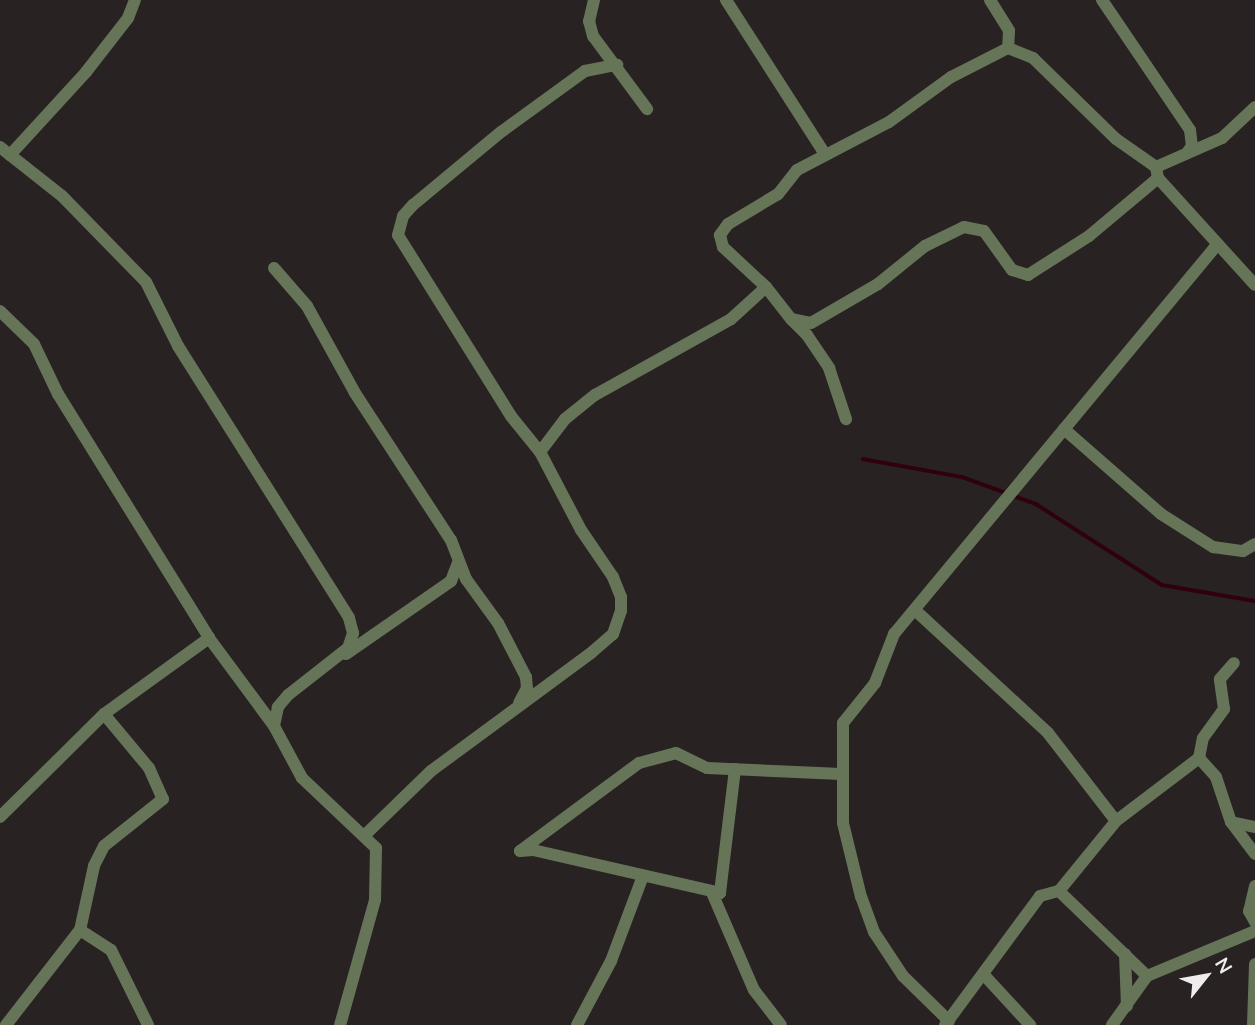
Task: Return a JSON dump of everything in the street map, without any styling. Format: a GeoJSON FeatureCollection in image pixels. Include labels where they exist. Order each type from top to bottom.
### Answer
{"type":"FeatureCollection","features":[{"type":"Feature","properties":{"kind":"street"},"geometry":{"type":"LineString","coordinates":[[135,0],[128,18],[86,72],[5,151],[62,196],[146,282],[178,346],[349,618],[352,641],[337,660]]}},
{"type":"Feature","properties":{"kind":"street"},"geometry":{"type":"LineString","coordinates":[[594,0],[589,21],[593,36],[647,109]]}},
{"type":"Feature","properties":{"kind":"street"},"geometry":{"type":"LineString","coordinates":[[726,0],[825,154]]}},
{"type":"Feature","properties":{"kind":"street"},"geometry":{"type":"LineString","coordinates":[[990,0],[1009,31],[1008,48]]}},
{"type":"Feature","properties":{"kind":"street"},"geometry":{"type":"LineString","coordinates":[[1102,0],[1190,130],[1192,146],[1187,153]]}},
{"type":"Feature","properties":{"kind":"street"},"geometry":{"type":"LineString","coordinates":[[846,419],[829,368],[807,335],[766,287],[723,247],[720,235],[728,225],[778,194],[797,170],[889,122],[951,77],[1008,48],[1033,58],[1116,139],[1157,172],[1216,246],[1255,285]]}},
{"type":"Feature","properties":{"kind":"street"},"geometry":{"type":"LineString","coordinates":[[366,834],[431,771],[613,634],[621,611],[621,597],[613,577],[581,530],[540,452],[511,416],[398,235],[402,216],[413,205],[501,132],[585,71],[617,65]]}},
{"type":"Feature","properties":{"kind":"street"},"geometry":{"type":"LineString","coordinates":[[791,319],[820,321],[878,284],[909,256],[964,227],[984,231],[1012,270],[1028,275],[1098,228],[1157,172],[1187,153],[1222,138],[1255,107]]}},
{"type":"Feature","properties":{"kind":"street"},"geometry":{"type":"LineString","coordinates":[[1216,246],[954,558],[916,611],[894,634],[875,683],[844,723],[843,822],[874,932],[903,976],[947,1023],[985,976],[1040,896],[1059,891],[1116,821],[1199,758],[1203,738],[1224,709],[1220,679],[1234,663]]}},
{"type":"Feature","properties":{"kind":"street"},"geometry":{"type":"LineString","coordinates":[[274,268],[306,306],[355,393],[452,540],[458,563],[498,623],[526,677],[527,688],[517,706]]}},
{"type":"Feature","properties":{"kind":"street"},"geometry":{"type":"LineString","coordinates":[[540,452],[565,419],[595,395],[731,319],[766,287]]}},
{"type":"Feature","properties":{"kind":"street"},"geometry":{"type":"LineString","coordinates":[[0,312],[34,344],[58,394],[209,638],[274,726],[302,778],[366,834],[376,848],[378,883],[340,1025]]}},
{"type":"Feature","properties":{"kind":"street"},"geometry":{"type":"LineString","coordinates":[[1064,429],[1161,514],[1213,547],[1242,551],[1255,544]]}},
{"type":"Feature","properties":{"kind":"street"},"geometry":{"type":"LineString","coordinates":[[274,726],[278,708],[288,695],[451,581],[458,563]]}},
{"type":"Feature","properties":{"kind":"street"},"geometry":{"type":"LineString","coordinates":[[916,611],[1048,733],[1116,821]]}},
{"type":"Feature","properties":{"kind":"street"},"geometry":{"type":"LineString","coordinates":[[0,817],[104,714],[209,638]]}},
{"type":"Feature","properties":{"kind":"street"},"geometry":{"type":"LineString","coordinates":[[6,1025],[80,930],[94,866],[104,846],[163,799],[149,768],[104,714]]}},
{"type":"Feature","properties":{"kind":"street"},"geometry":{"type":"LineString","coordinates":[[720,893],[533,850],[520,851],[639,763],[676,753],[707,768],[842,774]]}},
{"type":"Feature","properties":{"kind":"street"},"geometry":{"type":"LineString","coordinates":[[1199,758],[1216,777],[1231,822],[1255,854]]}},
{"type":"Feature","properties":{"kind":"street"},"geometry":{"type":"LineString","coordinates":[[720,893],[735,769]]}},
{"type":"Feature","properties":{"kind":"street"},"geometry":{"type":"LineString","coordinates":[[1231,822],[1255,827]]}},
{"type":"Feature","properties":{"kind":"street"},"geometry":{"type":"LineString","coordinates":[[577,1025],[611,961],[643,876]]}},
{"type":"Feature","properties":{"kind":"street"},"geometry":{"type":"LineString","coordinates":[[1255,886],[1249,911],[1255,922]]}},
{"type":"Feature","properties":{"kind":"street"},"geometry":{"type":"LineString","coordinates":[[1059,891],[1147,976]]}},
{"type":"Feature","properties":{"kind":"street"},"geometry":{"type":"LineString","coordinates":[[720,893],[713,895],[754,990],[781,1025]]}},
{"type":"Feature","properties":{"kind":"street"},"geometry":{"type":"LineString","coordinates":[[80,930],[111,950],[148,1025]]}},
{"type":"Feature","properties":{"kind":"street"},"geometry":{"type":"LineString","coordinates":[[1112,1025],[1147,976],[1255,931]]}},
{"type":"Feature","properties":{"kind":"street"},"geometry":{"type":"LineString","coordinates":[[1125,954],[1127,1006]]}},
{"type":"Feature","properties":{"kind":"street"},"geometry":{"type":"LineString","coordinates":[[1253,1025],[1255,964]]}},
{"type":"Feature","properties":{"kind":"street"},"geometry":{"type":"LineString","coordinates":[[985,976],[1030,1025]]}},
{"type":"Feature","properties":{"kind":"waterway"},"geometry":{"type":"LineString","coordinates":[[863,459],[962,477],[1036,504],[1162,585],[1255,601]]}}]}
